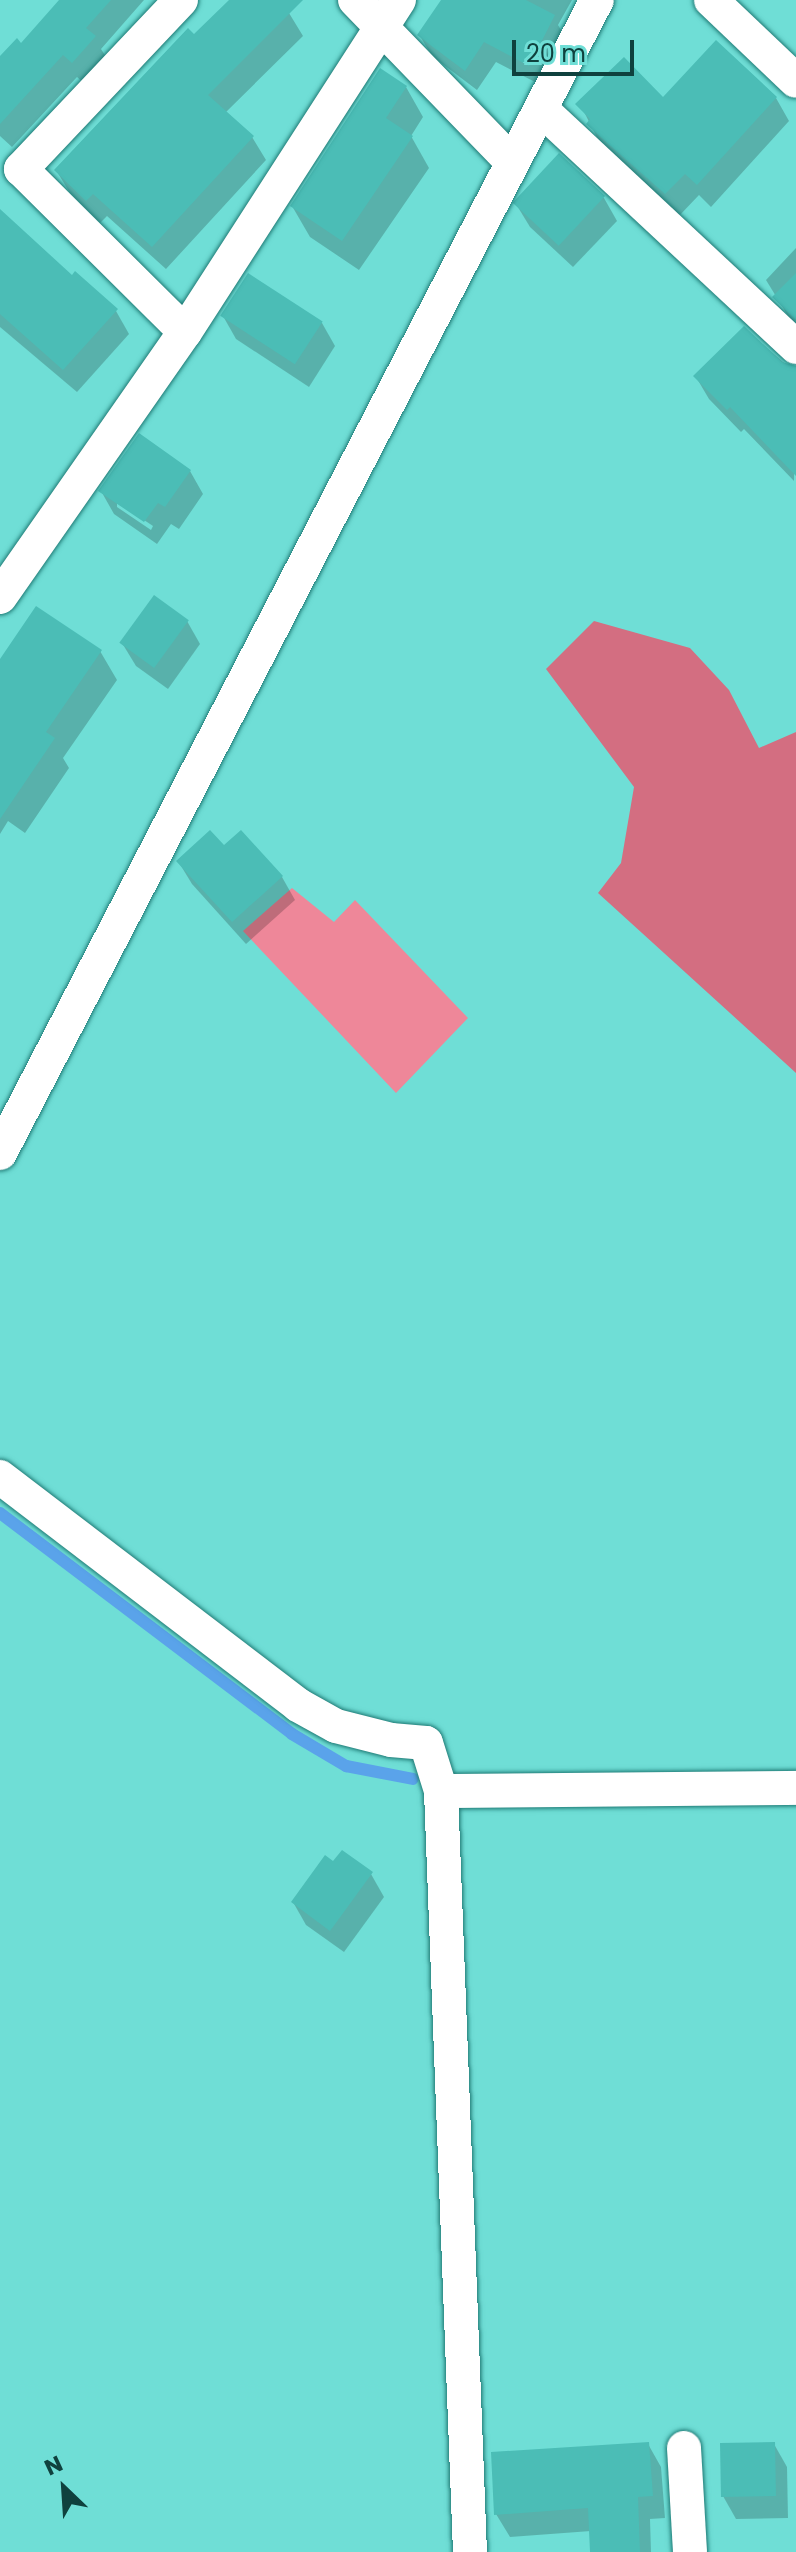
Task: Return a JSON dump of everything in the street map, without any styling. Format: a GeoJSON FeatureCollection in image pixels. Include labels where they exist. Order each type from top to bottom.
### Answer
{"type":"FeatureCollection","features":[{"type":"Feature","properties":{"kind":"street"},"geometry":{"type":"LineString","coordinates":[[181,0],[21,169],[185,332]]}},
{"type":"Feature","properties":{"kind":"street"},"geometry":{"type":"LineString","coordinates":[[355,0],[391,14],[511,161]]}},
{"type":"Feature","properties":{"kind":"street"},"geometry":{"type":"LineString","coordinates":[[0,1153],[597,0]]}},
{"type":"Feature","properties":{"kind":"street"},"geometry":{"type":"LineString","coordinates":[[711,0],[796,81]]}},
{"type":"Feature","properties":{"kind":"street"},"geometry":{"type":"LineString","coordinates":[[0,597],[185,332],[391,14]]}},
{"type":"Feature","properties":{"kind":"street"},"geometry":{"type":"LineString","coordinates":[[541,109],[796,347]]}},
{"type":"Feature","properties":{"kind":"street"},"geometry":{"type":"LineString","coordinates":[[0,1477],[298,1705],[336,1726],[391,1740],[426,1743],[441,1791],[470,2552]]}},
{"type":"Feature","properties":{"kind":"street"},"geometry":{"type":"LineString","coordinates":[[441,1791],[796,1788]]}},
{"type":"Feature","properties":{"kind":"street"},"geometry":{"type":"LineString","coordinates":[[684,2448],[690,2552]]}},
{"type":"Feature","properties":{"kind":"shaded area"},"geometry":{"type":"Polygon","coordinates":[[[594,621],[690,648],[729,690],[759,748],[796,732],[796,1073],[598,893],[621,863],[634,787],[546,669],[594,621]]]}},
{"type":"Feature","properties":{"kind":"shaded area"},"geometry":{"type":"Polygon","coordinates":[[[292,888],[334,922],[355,900],[468,1018],[396,1093],[243,931],[292,888]]]}},
{"type":"Feature","properties":{"kind":"building"},"geometry":{"type":"Polygon","coordinates":[[[59,0],[111,0],[86,28],[96,36],[72,63],[63,55],[0,124],[0,56],[17,38],[21,43],[59,0]]]}},
{"type":"Feature","properties":{"kind":"building"},"geometry":{"type":"Polygon","coordinates":[[[229,0],[303,0],[208,95],[254,136],[152,247],[93,194],[86,201],[54,170],[188,28],[194,34],[229,0]]]}},
{"type":"Feature","properties":{"kind":"building"},"geometry":{"type":"Polygon","coordinates":[[[441,0],[526,0],[555,15],[529,66],[484,42],[465,71],[417,35],[441,0]]]}},
{"type":"Feature","properties":{"kind":"building"},"geometry":{"type":"Polygon","coordinates":[[[716,40],[777,97],[697,185],[685,174],[665,194],[586,124],[590,119],[575,104],[624,57],[663,97],[716,40]]]}},
{"type":"Feature","properties":{"kind":"building"},"geometry":{"type":"Polygon","coordinates":[[[380,68],[407,86],[386,118],[413,136],[342,241],[290,206],[380,68]]]}},
{"type":"Feature","properties":{"kind":"building"},"geometry":{"type":"Polygon","coordinates":[[[559,153],[605,196],[559,246],[513,203],[559,153]]]}},
{"type":"Feature","properties":{"kind":"building"},"geometry":{"type":"Polygon","coordinates":[[[0,209],[72,275],[75,271],[118,309],[63,370],[0,314],[0,209]]]}},
{"type":"Feature","properties":{"kind":"building"},"geometry":{"type":"Polygon","coordinates":[[[248,273],[323,321],[295,364],[220,316],[248,273]]]}},
{"type":"Feature","properties":{"kind":"building"},"geometry":{"type":"Polygon","coordinates":[[[796,273],[796,320],[772,297],[796,273]]]}},
{"type":"Feature","properties":{"kind":"building"},"geometry":{"type":"Polygon","coordinates":[[[744,326],[782,362],[796,366],[796,476],[730,407],[727,410],[693,376],[744,326]]]}},
{"type":"Feature","properties":{"kind":"building"},"geometry":{"type":"Polygon","coordinates":[[[139,433],[191,470],[165,507],[158,503],[144,522],[98,491],[139,433]]]}},
{"type":"Feature","properties":{"kind":"building"},"geometry":{"type":"Polygon","coordinates":[[[154,595],[189,620],[154,668],[119,643],[154,595]]]}},
{"type":"Feature","properties":{"kind":"building"},"geometry":{"type":"Polygon","coordinates":[[[36,606],[102,650],[46,732],[55,738],[0,819],[0,659],[36,606]]]}},
{"type":"Feature","properties":{"kind":"building"},"geometry":{"type":"Polygon","coordinates":[[[210,830],[224,845],[241,830],[283,876],[232,922],[176,861],[210,830]]]}},
{"type":"Feature","properties":{"kind":"building"},"geometry":{"type":"Polygon","coordinates":[[[342,1850],[373,1872],[330,1931],[291,1902],[325,1855],[333,1861],[342,1850]]]}},
{"type":"Feature","properties":{"kind":"building"},"geometry":{"type":"Polygon","coordinates":[[[649,2442],[653,2496],[638,2497],[640,2552],[590,2552],[588,2508],[494,2515],[491,2452],[649,2442]]]}},
{"type":"Feature","properties":{"kind":"building"},"geometry":{"type":"Polygon","coordinates":[[[775,2442],[776,2496],[721,2497],[720,2443],[775,2442]]]}},
{"type":"Feature","properties":{"kind":"waterway"},"geometry":{"type":"LineString","coordinates":[[0,1513],[292,1734],[346,1766],[413,1779]]}}]}
